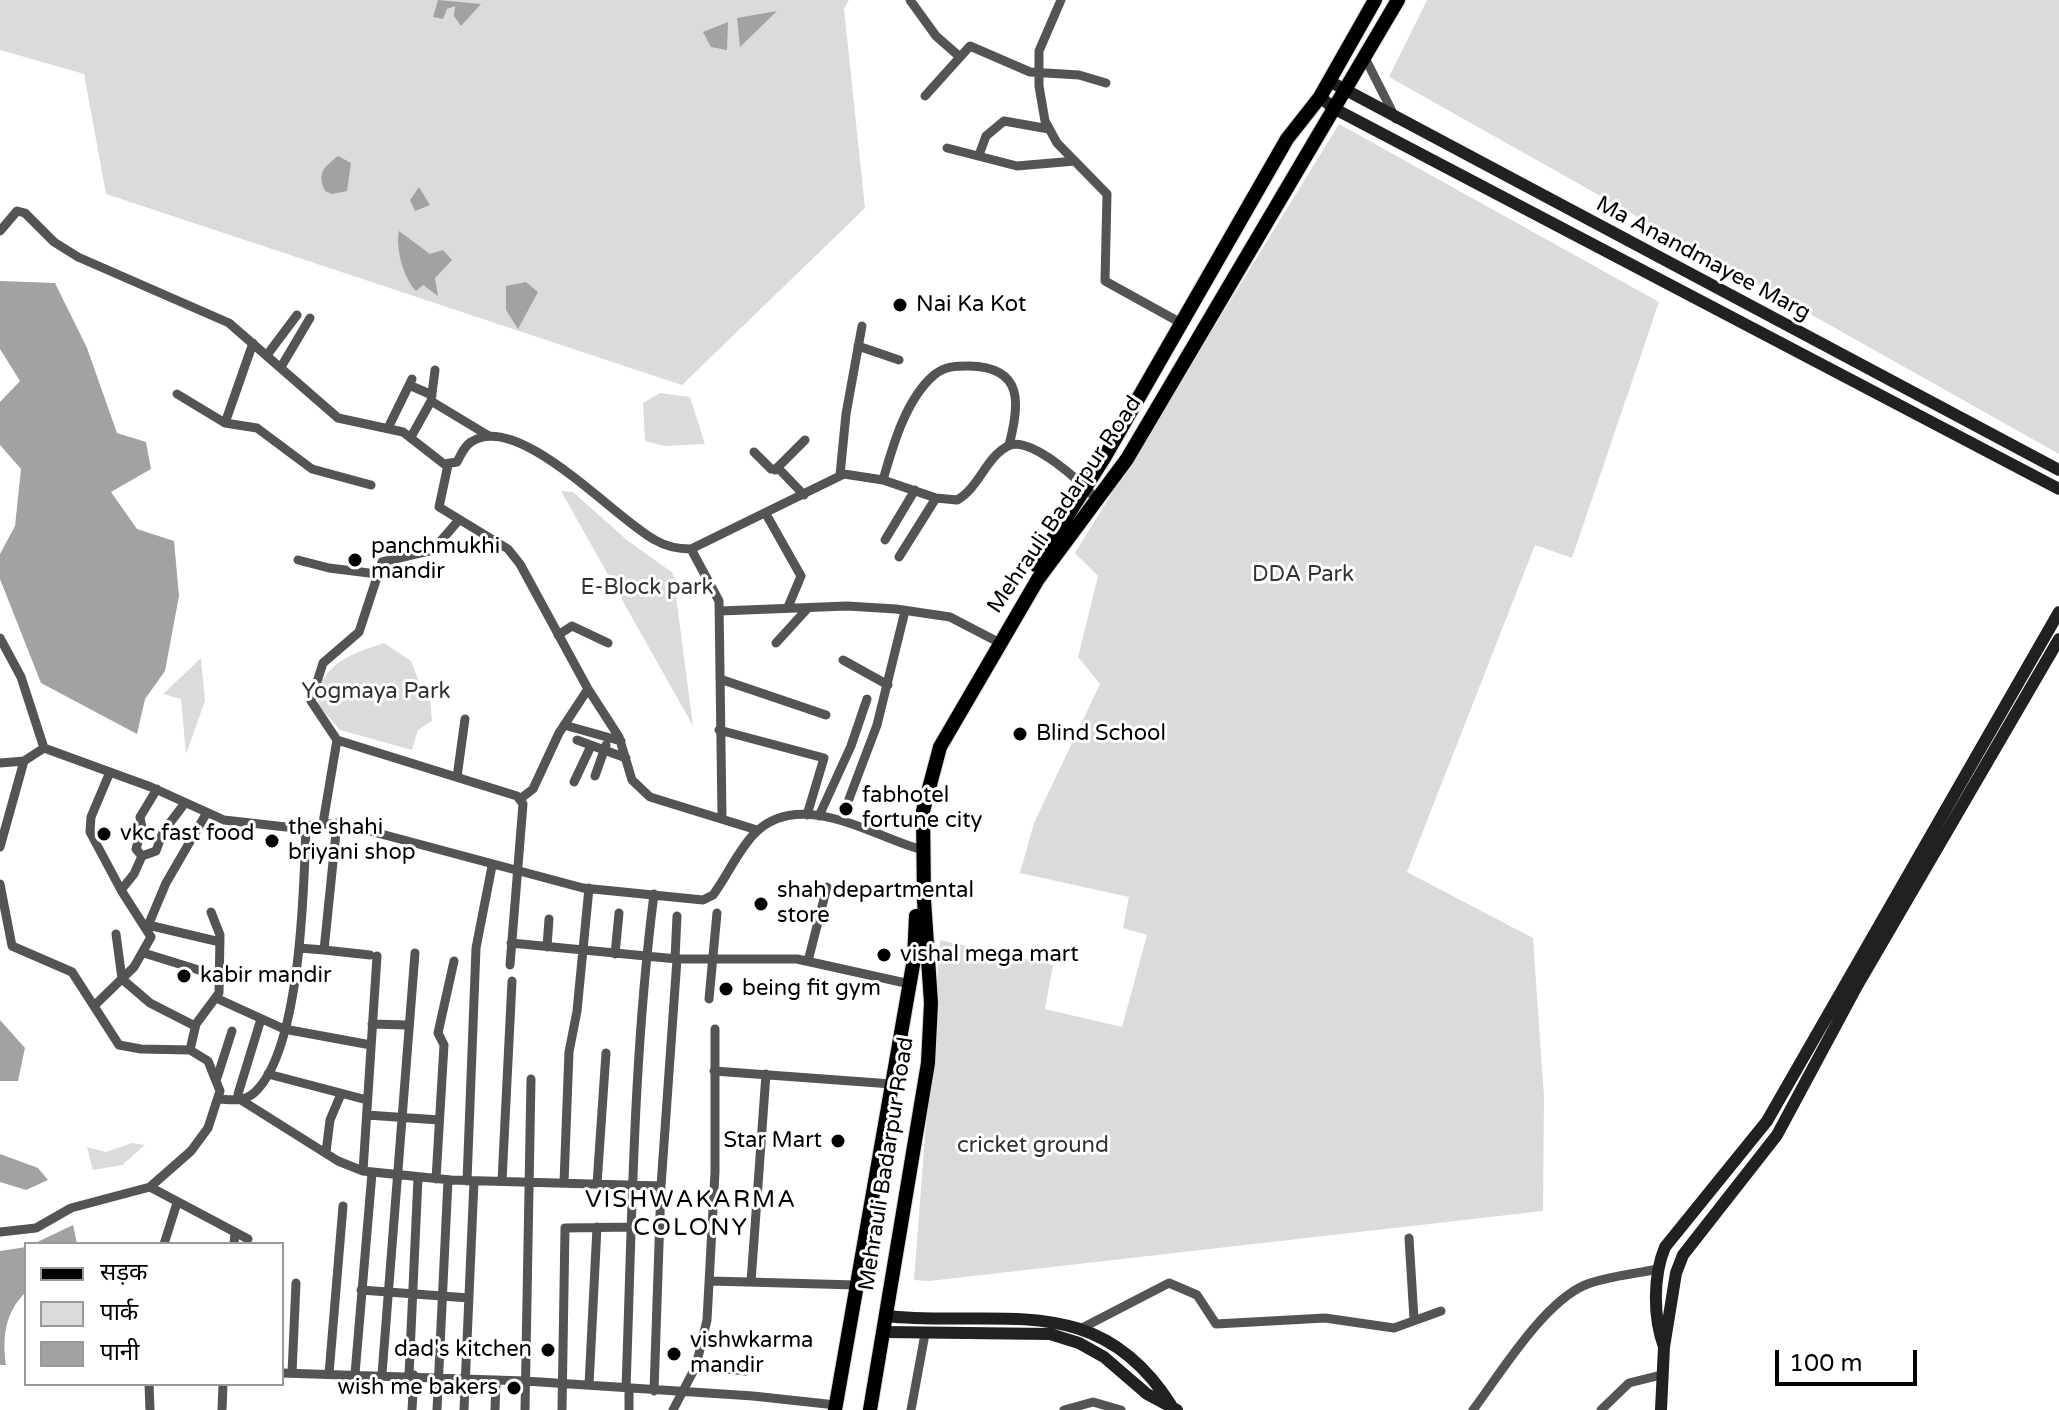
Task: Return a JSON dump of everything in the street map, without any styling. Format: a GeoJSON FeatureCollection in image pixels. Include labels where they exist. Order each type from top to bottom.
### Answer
{"type":"FeatureCollection","features":[{"type":"Feature","properties":{"kind":"main road","name":"Mehrauli Badarpur Road"},"geometry":{"type":"LineString","coordinates":[[835,1408],[910,984],[921,960],[927,789],[940,747],[996,641],[1287,139],[1320,97],[1375,0]]}},
{"type":"Feature","properties":{"kind":"main road","name":"Mehrauli Badarpur Road"},"geometry":{"type":"LineString","coordinates":[[870,1410],[928,1063],[931,1003],[921,960],[916,848],[917,791],[926,762],[939,731],[996,641],[1127,459],[1398,0]]}},
{"type":"Feature","properties":{"kind":"street"},"geometry":{"type":"LineString","coordinates":[[910,0],[936,36],[960,57]]}},
{"type":"Feature","properties":{"kind":"street"},"geometry":{"type":"LineString","coordinates":[[1061,0],[1042,39],[1038,71],[1049,129],[1107,194],[1105,281],[1181,323]]}},
{"type":"Feature","properties":{"kind":"street"},"geometry":{"type":"LineString","coordinates":[[925,96],[970,46],[1030,72],[1079,75],[1106,83]]}},
{"type":"Feature","properties":{"kind":"street"},"geometry":{"type":"LineString","coordinates":[[1365,58],[1396,119]]}},
{"type":"Feature","properties":{"kind":"street","name":"Ma Anandmayee Marg"},"geometry":{"type":"LineString","coordinates":[[1329,81],[2059,470]]}},
{"type":"Feature","properties":{"kind":"street","name":"Ma Anandmayee Marg"},"geometry":{"type":"LineString","coordinates":[[1320,97],[1335,109],[2059,489]]}},
{"type":"Feature","properties":{"kind":"street"},"geometry":{"type":"LineString","coordinates":[[979,155],[989,131],[1004,121],[1049,129]]}},
{"type":"Feature","properties":{"kind":"street"},"geometry":{"type":"LineString","coordinates":[[947,148],[1017,166],[1075,161]]}},
{"type":"Feature","properties":{"kind":"street"},"geometry":{"type":"LineString","coordinates":[[0,231],[10,215],[17,211],[25,213],[54,242],[78,257],[214,314],[253,343],[338,418],[388,428],[411,437],[448,465]]}},
{"type":"Feature","properties":{"kind":"street"},"geometry":{"type":"LineString","coordinates":[[267,355],[297,315]]}},
{"type":"Feature","properties":{"kind":"street"},"geometry":{"type":"LineString","coordinates":[[281,367],[310,318]]}},
{"type":"Feature","properties":{"kind":"street"},"geometry":{"type":"LineString","coordinates":[[840,475],[846,414],[862,326]]}},
{"type":"Feature","properties":{"kind":"street"},"geometry":{"type":"LineString","coordinates":[[225,423],[253,343]]}},
{"type":"Feature","properties":{"kind":"street"},"geometry":{"type":"LineString","coordinates":[[858,346],[899,360]]}},
{"type":"Feature","properties":{"kind":"street"},"geometry":{"type":"LineString","coordinates":[[388,428],[411,382],[489,436],[526,443],[655,540],[691,549],[840,475],[883,480],[936,498],[961,498],[1009,445],[1017,403],[1008,379],[992,368],[949,366],[934,375],[911,407],[883,480]]}},
{"type":"Feature","properties":{"kind":"street"},"geometry":{"type":"LineString","coordinates":[[411,437],[432,398],[435,370]]}},
{"type":"Feature","properties":{"kind":"street"},"geometry":{"type":"LineString","coordinates":[[177,394],[225,423],[257,428],[312,469],[371,485]]}},
{"type":"Feature","properties":{"kind":"street"},"geometry":{"type":"LineString","coordinates":[[448,465],[457,462],[474,440],[489,436]]}},
{"type":"Feature","properties":{"kind":"street"},"geometry":{"type":"LineString","coordinates":[[775,470],[805,440]]}},
{"type":"Feature","properties":{"kind":"street"},"geometry":{"type":"LineString","coordinates":[[1009,445],[1034,449],[1086,486],[1096,499]]}},
{"type":"Feature","properties":{"kind":"street"},"geometry":{"type":"LineString","coordinates":[[754,452],[775,470],[780,470],[804,495]]}},
{"type":"Feature","properties":{"kind":"street"},"geometry":{"type":"LineString","coordinates":[[448,465],[438,504],[458,521],[515,556],[588,689],[621,741],[632,780],[644,795],[757,830]]}},
{"type":"Feature","properties":{"kind":"street"},"geometry":{"type":"LineString","coordinates":[[885,540],[915,490]]}},
{"type":"Feature","properties":{"kind":"street"},"geometry":{"type":"LineString","coordinates":[[899,557],[936,498]]}},
{"type":"Feature","properties":{"kind":"street"},"geometry":{"type":"LineString","coordinates":[[766,514],[801,576],[788,607]]}},
{"type":"Feature","properties":{"kind":"street"},"geometry":{"type":"LineString","coordinates":[[458,521],[438,547],[412,557],[384,561],[359,632],[329,656],[312,691],[312,706],[337,740],[520,799],[523,804],[510,965]]}},
{"type":"Feature","properties":{"kind":"street"},"geometry":{"type":"LineString","coordinates":[[691,549],[714,586],[720,611],[722,817]]}},
{"type":"Feature","properties":{"kind":"street"},"geometry":{"type":"LineString","coordinates":[[298,560],[329,568],[377,574]]}},
{"type":"Feature","properties":{"kind":"street"},"geometry":{"type":"LineString","coordinates":[[720,611],[870,606],[950,617],[996,641]]}},
{"type":"Feature","properties":{"kind":"street"},"geometry":{"type":"LineString","coordinates":[[776,643],[808,608]]}},
{"type":"Feature","properties":{"kind":"street"},"geometry":{"type":"LineString","coordinates":[[849,799],[873,738],[905,611]]}},
{"type":"Feature","properties":{"kind":"street"},"geometry":{"type":"LineString","coordinates":[[1664,1347],[1657,1321],[1658,1269],[1665,1247],[1767,1121],[2059,612]]}},
{"type":"Feature","properties":{"kind":"street"},"geometry":{"type":"LineString","coordinates":[[558,635],[572,626],[608,643]]}},
{"type":"Feature","properties":{"kind":"street"},"geometry":{"type":"LineString","coordinates":[[0,638],[21,677],[44,748]]}},
{"type":"Feature","properties":{"kind":"street"},"geometry":{"type":"LineString","coordinates":[[1661,1410],[1664,1347],[1676,1273],[1683,1255],[1777,1135],[1857,986],[2059,639]]}},
{"type":"Feature","properties":{"kind":"street"},"geometry":{"type":"LineString","coordinates":[[843,660],[888,685]]}},
{"type":"Feature","properties":{"kind":"street"},"geometry":{"type":"LineString","coordinates":[[720,679],[826,715]]}},
{"type":"Feature","properties":{"kind":"street"},"geometry":{"type":"LineString","coordinates":[[520,799],[533,789],[564,725],[588,689]]}},
{"type":"Feature","properties":{"kind":"street"},"geometry":{"type":"LineString","coordinates":[[819,816],[851,746],[867,699]]}},
{"type":"Feature","properties":{"kind":"street"},"geometry":{"type":"LineString","coordinates":[[457,777],[465,719]]}},
{"type":"Feature","properties":{"kind":"street"},"geometry":{"type":"LineString","coordinates":[[564,725],[621,741]]}},
{"type":"Feature","properties":{"kind":"street"},"geometry":{"type":"LineString","coordinates":[[719,730],[824,758],[807,815]]}},
{"type":"Feature","properties":{"kind":"street"},"geometry":{"type":"LineString","coordinates":[[595,776],[608,737]]}},
{"type":"Feature","properties":{"kind":"street"},"geometry":{"type":"LineString","coordinates":[[323,823],[337,740]]}},
{"type":"Feature","properties":{"kind":"street"},"geometry":{"type":"LineString","coordinates":[[577,740],[626,758]]}},
{"type":"Feature","properties":{"kind":"street"},"geometry":{"type":"LineString","coordinates":[[574,782],[591,746]]}},
{"type":"Feature","properties":{"kind":"street"},"geometry":{"type":"LineString","coordinates":[[0,763],[24,761],[44,748]]}},
{"type":"Feature","properties":{"kind":"street"},"geometry":{"type":"LineString","coordinates":[[44,748],[157,789],[206,814],[245,825],[337,823],[492,866],[589,888],[709,898],[757,830],[780,819],[807,815],[850,822],[916,848]]}},
{"type":"Feature","properties":{"kind":"street"},"geometry":{"type":"LineString","coordinates":[[0,847],[24,761]]}},
{"type":"Feature","properties":{"kind":"street"},"geometry":{"type":"LineString","coordinates":[[95,1005],[144,953],[151,937],[148,926],[121,890],[89,826],[110,772]]}},
{"type":"Feature","properties":{"kind":"street"},"geometry":{"type":"LineString","coordinates":[[142,856],[136,849],[142,828],[140,817],[157,789]]}},
{"type":"Feature","properties":{"kind":"street"},"geometry":{"type":"LineString","coordinates":[[121,890],[134,874],[142,856],[156,851],[163,832],[185,803]]}},
{"type":"Feature","properties":{"kind":"street"},"geometry":{"type":"LineString","coordinates":[[148,926],[166,883],[206,814]]}},
{"type":"Feature","properties":{"kind":"street"},"geometry":{"type":"LineString","coordinates":[[324,950],[337,823]]}},
{"type":"Feature","properties":{"kind":"street"},"geometry":{"type":"LineString","coordinates":[[241,1100],[254,1093],[277,1059],[299,948],[306,825]]}},
{"type":"Feature","properties":{"kind":"street"},"geometry":{"type":"LineString","coordinates":[[464,1410],[476,948],[492,866]]}},
{"type":"Feature","properties":{"kind":"street"},"geometry":{"type":"LineString","coordinates":[[0,884],[12,946],[72,972],[119,1045],[141,1049],[190,1050],[208,1061],[217,1078],[219,1099],[208,1128],[191,1151],[150,1187],[71,1208],[36,1228],[0,1232]]}},
{"type":"Feature","properties":{"kind":"street"},"geometry":{"type":"LineString","coordinates":[[808,961],[827,887]]}},
{"type":"Feature","properties":{"kind":"street"},"geometry":{"type":"LineString","coordinates":[[564,1183],[569,1052],[589,888]]}},
{"type":"Feature","properties":{"kind":"street"},"geometry":{"type":"LineString","coordinates":[[629,1410],[632,1185],[646,956],[654,894]]}},
{"type":"Feature","properties":{"kind":"street"},"geometry":{"type":"LineString","coordinates":[[190,1050],[195,1026],[216,998],[220,942],[211,912]]}},
{"type":"Feature","properties":{"kind":"street"},"geometry":{"type":"LineString","coordinates":[[615,954],[619,913]]}},
{"type":"Feature","properties":{"kind":"street"},"geometry":{"type":"LineString","coordinates":[[709,999],[710,960],[717,913]]}},
{"type":"Feature","properties":{"kind":"street"},"geometry":{"type":"LineString","coordinates":[[654,1391],[661,1186],[677,916]]}},
{"type":"Feature","properties":{"kind":"street"},"geometry":{"type":"LineString","coordinates":[[547,947],[549,919]]}},
{"type":"Feature","properties":{"kind":"street"},"geometry":{"type":"LineString","coordinates":[[148,926],[220,942]]}},
{"type":"Feature","properties":{"kind":"street"},"geometry":{"type":"LineString","coordinates":[[116,934],[122,979],[150,1003],[195,1026]]}},
{"type":"Feature","properties":{"kind":"street"},"geometry":{"type":"LineString","coordinates":[[511,943],[676,959],[808,961],[910,984]]}},
{"type":"Feature","properties":{"kind":"street"},"geometry":{"type":"LineString","coordinates":[[299,948],[373,956],[367,1100],[368,1172],[355,1374]]}},
{"type":"Feature","properties":{"kind":"street"},"geometry":{"type":"LineString","coordinates":[[144,953],[218,976]]}},
{"type":"Feature","properties":{"kind":"street"},"geometry":{"type":"LineString","coordinates":[[382,1374],[415,953]]}},
{"type":"Feature","properties":{"kind":"street"},"geometry":{"type":"LineString","coordinates":[[436,1179],[444,1045],[438,1033],[454,961]]}},
{"type":"Feature","properties":{"kind":"street"},"geometry":{"type":"LineString","coordinates":[[502,1181],[512,981]]}},
{"type":"Feature","properties":{"kind":"street"},"geometry":{"type":"LineString","coordinates":[[216,998],[284,1029],[371,1045]]}},
{"type":"Feature","properties":{"kind":"street"},"geometry":{"type":"LineString","coordinates":[[241,1100],[238,1090],[261,1019]]}},
{"type":"Feature","properties":{"kind":"street"},"geometry":{"type":"LineString","coordinates":[[372,1024],[407,1025]]}},
{"type":"Feature","properties":{"kind":"street"},"geometry":{"type":"LineString","coordinates":[[673,1410],[696,1366],[704,1341],[711,1281],[716,1129],[715,1029]]}},
{"type":"Feature","properties":{"kind":"street"},"geometry":{"type":"LineString","coordinates":[[217,1078],[232,1031]]}},
{"type":"Feature","properties":{"kind":"street"},"geometry":{"type":"LineString","coordinates":[[597,1184],[606,1053]]}},
{"type":"Feature","properties":{"kind":"street"},"geometry":{"type":"LineString","coordinates":[[714,1071],[892,1084]]}},
{"type":"Feature","properties":{"kind":"street"},"geometry":{"type":"LineString","coordinates":[[268,1074],[367,1100]]}},
{"type":"Feature","properties":{"kind":"street"},"geometry":{"type":"LineString","coordinates":[[751,1282],[766,1074]]}},
{"type":"Feature","properties":{"kind":"street"},"geometry":{"type":"LineString","coordinates":[[525,1410],[532,1182],[531,1079]]}},
{"type":"Feature","properties":{"kind":"street"},"geometry":{"type":"LineString","coordinates":[[326,1152],[330,1120],[341,1094]]}},
{"type":"Feature","properties":{"kind":"street"},"geometry":{"type":"LineString","coordinates":[[219,1099],[241,1100],[348,1167],[368,1172],[448,1180],[661,1186]]}},
{"type":"Feature","properties":{"kind":"street"},"geometry":{"type":"LineString","coordinates":[[367,1115],[439,1120]]}},
{"type":"Feature","properties":{"kind":"street"},"geometry":{"type":"LineString","coordinates":[[412,1410],[418,1178]]}},
{"type":"Feature","properties":{"kind":"street"},"geometry":{"type":"LineString","coordinates":[[437,1410],[448,1180]]}},
{"type":"Feature","properties":{"kind":"street"},"geometry":{"type":"LineString","coordinates":[[150,1187],[248,1239]]}},
{"type":"Feature","properties":{"kind":"street"},"geometry":{"type":"LineString","coordinates":[[165,1242],[177,1203]]}},
{"type":"Feature","properties":{"kind":"street"},"geometry":{"type":"LineString","coordinates":[[329,1374],[343,1206]]}},
{"type":"Feature","properties":{"kind":"street"},"geometry":{"type":"LineString","coordinates":[[589,1385],[597,1227]]}},
{"type":"Feature","properties":{"kind":"street"},"geometry":{"type":"LineString","coordinates":[[562,1410],[565,1229],[632,1227]]}},
{"type":"Feature","properties":{"kind":"street"},"geometry":{"type":"LineString","coordinates":[[234,1242],[235,1232]]}},
{"type":"Feature","properties":{"kind":"street"},"geometry":{"type":"LineString","coordinates":[[1409,1238],[1414,1319]]}},
{"type":"Feature","properties":{"kind":"street"},"geometry":{"type":"LineString","coordinates":[[1473,1410],[1550,1313],[1571,1294],[1588,1284],[1658,1269]]}},
{"type":"Feature","properties":{"kind":"street"},"geometry":{"type":"LineString","coordinates":[[711,1281],[856,1285]]}},
{"type":"Feature","properties":{"kind":"street"},"geometry":{"type":"LineString","coordinates":[[296,1283],[294,1334],[287,1373],[412,1375],[589,1385],[835,1408]]}},
{"type":"Feature","properties":{"kind":"street"},"geometry":{"type":"LineString","coordinates":[[1082,1328],[1169,1283],[1197,1295],[1216,1324],[1325,1318],[1394,1328],[1441,1311]]}},
{"type":"Feature","properties":{"kind":"street"},"geometry":{"type":"LineString","coordinates":[[361,1290],[469,1298]]}},
{"type":"Feature","properties":{"kind":"street"},"geometry":{"type":"LineString","coordinates":[[885,1316],[1037,1318],[1082,1328],[1131,1360],[1174,1408]]}},
{"type":"Feature","properties":{"kind":"street"},"geometry":{"type":"LineString","coordinates":[[883,1332],[1018,1332],[1067,1339],[1104,1357],[1147,1394],[1174,1408]]}},
{"type":"Feature","properties":{"kind":"street"},"geometry":{"type":"LineString","coordinates":[[284,1333],[294,1334]]}},
{"type":"Feature","properties":{"kind":"street"},"geometry":{"type":"LineString","coordinates":[[911,1410],[925,1334]]}},
{"type":"Feature","properties":{"kind":"street"},"geometry":{"type":"LineString","coordinates":[[696,1366],[746,1371]]}},
{"type":"Feature","properties":{"kind":"street"},"geometry":{"type":"LineString","coordinates":[[1601,1410],[1629,1383],[1661,1375]]}},
{"type":"Feature","properties":{"kind":"street"},"geometry":{"type":"LineString","coordinates":[[495,1410],[496,1380]]}},
{"type":"Feature","properties":{"kind":"street"},"geometry":{"type":"LineString","coordinates":[[149,1386],[150,1410]]}},
{"type":"Feature","properties":{"kind":"street"},"geometry":{"type":"LineString","coordinates":[[222,1410],[223,1386]]}},
{"type":"Feature","properties":{"kind":"street"},"geometry":{"type":"LineString","coordinates":[[1064,1410],[1093,1402],[1121,1410]]}},
{"type":"Feature","properties":{"kind":"green space"},"geometry":{"type":"Polygon","coordinates":[[[0,0],[849,0],[844,9],[865,208],[682,385],[106,194],[84,74],[0,50],[0,0]]]}},
{"type":"Feature","properties":{"kind":"green space"},"geometry":{"type":"Polygon","coordinates":[[[1427,0],[2059,0],[2059,454],[1389,77],[1427,0]]]}},
{"type":"Feature","properties":{"kind":"green space","name":"DDA Park"},"geometry":{"type":"Polygon","coordinates":[[[1339,124],[1659,302],[1572,558],[1535,545],[1407,872],[1533,938],[1544,1097],[1543,1211],[929,1281],[914,1280],[940,940],[1053,965],[1045,1009],[1122,1027],[1147,935],[1123,928],[1129,897],[1020,873],[1034,823],[1100,684],[1078,657],[1098,576],[1075,553],[1339,124]]]}},
{"type":"Feature","properties":{"kind":"green space"},"geometry":{"type":"Polygon","coordinates":[[[660,393],[690,397],[705,444],[665,446],[645,441],[643,403],[660,393]]]}},
{"type":"Feature","properties":{"kind":"green space","name":"E-Block park"},"geometry":{"type":"Polygon","coordinates":[[[561,491],[573,492],[628,541],[673,573],[693,726],[561,491]]]}},
{"type":"Feature","properties":{"kind":"green space","name":"Yogmaya Park"},"geometry":{"type":"Polygon","coordinates":[[[384,643],[411,661],[421,687],[430,695],[432,721],[418,730],[412,750],[340,730],[318,705],[319,691],[330,670],[349,656],[384,643]]]}},
{"type":"Feature","properties":{"kind":"green space"},"geometry":{"type":"Polygon","coordinates":[[[201,658],[205,701],[186,754],[181,699],[163,694],[201,658]]]}},
{"type":"Feature","properties":{"kind":"green space"},"geometry":{"type":"Polygon","coordinates":[[[132,1143],[145,1145],[122,1165],[93,1170],[87,1147],[106,1152],[132,1143]]]}},
{"type":"Feature","properties":{"kind":"water"},"geometry":{"type":"Polygon","coordinates":[[[438,0],[481,4],[461,26],[454,16],[455,6],[447,9],[443,19],[433,17],[438,0]]]}},
{"type":"Feature","properties":{"kind":"water"},"geometry":{"type":"Polygon","coordinates":[[[777,11],[740,47],[737,18],[777,11]]]}},
{"type":"Feature","properties":{"kind":"water"},"geometry":{"type":"Polygon","coordinates":[[[728,22],[727,50],[711,47],[703,32],[728,22]]]}},
{"type":"Feature","properties":{"kind":"water"},"geometry":{"type":"Polygon","coordinates":[[[338,156],[351,163],[347,191],[332,194],[325,191],[322,175],[338,156]]]}},
{"type":"Feature","properties":{"kind":"water"},"geometry":{"type":"Polygon","coordinates":[[[419,187],[430,205],[415,211],[410,200],[419,187]]]}},
{"type":"Feature","properties":{"kind":"water"},"geometry":{"type":"Polygon","coordinates":[[[399,231],[430,254],[443,250],[452,260],[435,278],[438,296],[423,285],[416,291],[412,286],[399,254],[399,231]]]}},
{"type":"Feature","properties":{"kind":"water"},"geometry":{"type":"Polygon","coordinates":[[[0,281],[55,283],[87,348],[117,433],[146,442],[151,469],[111,492],[137,529],[174,541],[179,596],[165,671],[145,699],[137,734],[41,683],[0,579],[0,554],[15,526],[21,469],[0,445],[0,402],[20,381],[0,349],[0,281]]]}},
{"type":"Feature","properties":{"kind":"water"},"geometry":{"type":"Polygon","coordinates":[[[526,282],[538,292],[518,329],[506,310],[506,286],[526,282]]]}},
{"type":"Feature","properties":{"kind":"water"},"geometry":{"type":"Polygon","coordinates":[[[0,1020],[25,1048],[18,1081],[0,1081],[0,1020]]]}},
{"type":"Feature","properties":{"kind":"water"},"geometry":{"type":"Polygon","coordinates":[[[0,1154],[38,1168],[48,1180],[26,1190],[0,1182],[0,1154]]]}},
{"type":"Feature","properties":{"kind":"water"},"geometry":{"type":"Polygon","coordinates":[[[73,1225],[77,1242],[37,1242],[73,1225]]]}},
{"type":"Feature","properties":{"kind":"water"},"geometry":{"type":"Polygon","coordinates":[[[24,1247],[24,1294],[9,1317],[4,1345],[6,1365],[0,1365],[0,1251],[24,1247]]]}},
{"type":"Feature","properties":{"kind":"place","name":"Nai Ka Kot"},"geometry":{"type":"Point","coordinates":[900,305]}},
{"type":"Feature","properties":{"kind":"place","name":"panchmukhi mandir"},"geometry":{"type":"Point","coordinates":[355,560]}},
{"type":"Feature","properties":{"kind":"place","name":"Blind School"},"geometry":{"type":"Point","coordinates":[1020,734]}},
{"type":"Feature","properties":{"kind":"place","name":"fabhotel fortune city"},"geometry":{"type":"Point","coordinates":[846,809]}},
{"type":"Feature","properties":{"kind":"place","name":"vkc fast food"},"geometry":{"type":"Point","coordinates":[104,834]}},
{"type":"Feature","properties":{"kind":"place","name":"the shahi briyani shop"},"geometry":{"type":"Point","coordinates":[272,841]}},
{"type":"Feature","properties":{"kind":"place","name":"shah departmental store"},"geometry":{"type":"Point","coordinates":[761,904]}},
{"type":"Feature","properties":{"kind":"place","name":"vishal mega mart"},"geometry":{"type":"Point","coordinates":[884,955]}},
{"type":"Feature","properties":{"kind":"place","name":"kabir mandir"},"geometry":{"type":"Point","coordinates":[184,976]}},
{"type":"Feature","properties":{"kind":"place","name":"being fit gym"},"geometry":{"type":"Point","coordinates":[726,989]}},
{"type":"Feature","properties":{"kind":"place","name":"Star Mart"},"geometry":{"type":"Point","coordinates":[838,1141]}},
{"type":"Feature","properties":{"kind":"place","name":"dad's kitchen"},"geometry":{"type":"Point","coordinates":[548,1350]}},
{"type":"Feature","properties":{"kind":"place","name":"vishwkarma mandir"},"geometry":{"type":"Point","coordinates":[674,1354]}},
{"type":"Feature","properties":{"kind":"place","name":"wish me bakers"},"geometry":{"type":"Point","coordinates":[514,1388]}},
{"type":"Feature","properties":{"kind":"district","name":"VISHWAKARMA COLONY"},"geometry":{"type":"Point","coordinates":[691,1215]}},
{"type":"Feature","properties":{"kind":"park label","name":"cricket ground"},"geometry":{"type":"Point","coordinates":[1033,1146]}}]}
